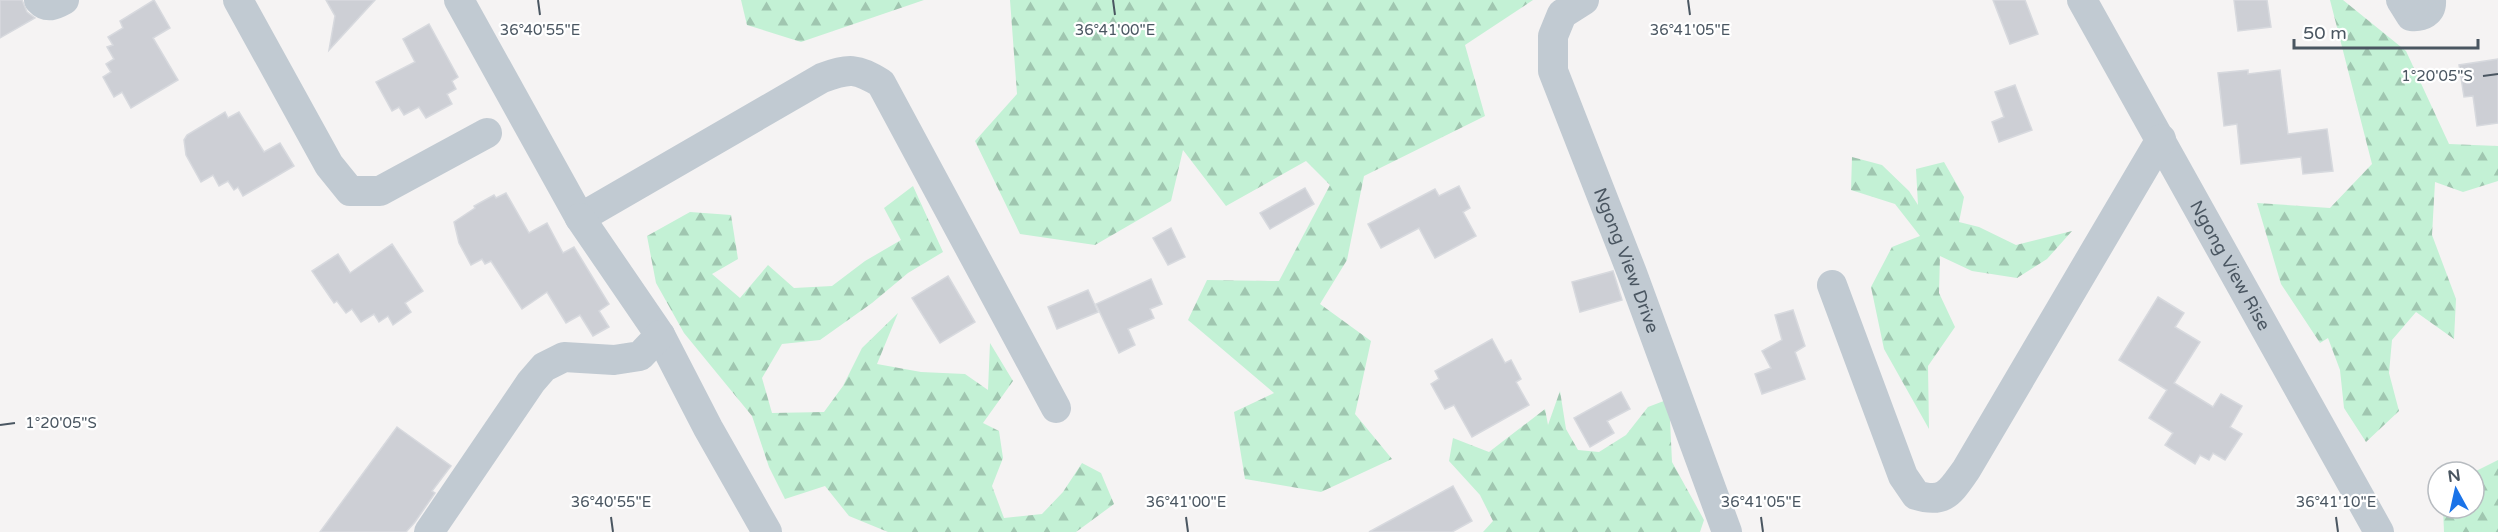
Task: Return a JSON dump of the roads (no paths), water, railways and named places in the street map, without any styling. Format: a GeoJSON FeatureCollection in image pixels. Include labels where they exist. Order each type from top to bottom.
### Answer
{"type":"FeatureCollection","features":[{"type":"Feature","properties":{"kind":"street"},"geometry":{"type":"LineString","coordinates":[[39,0],[52,6],[64,0]]}},
{"type":"Feature","properties":{"kind":"street"},"geometry":{"type":"LineString","coordinates":[[238,0],[329,165],[350,191],[380,191],[487,133]]}},
{"type":"Feature","properties":{"kind":"street"},"geometry":{"type":"LineString","coordinates":[[459,0],[580,218],[660,335],[708,428],[767,532]]}},
{"type":"Feature","properties":{"kind":"street","name":"Ngong View Drive"},"geometry":{"type":"LineString","coordinates":[[1584,0],[1562,14],[1553,36],[1553,71],[1632,273],[1727,532]]}},
{"type":"Feature","properties":{"kind":"street","name":"Ngong View Rise"},"geometry":{"type":"LineString","coordinates":[[2082,0],[2379,532]]}},
{"type":"Feature","properties":{"kind":"street"},"geometry":{"type":"LineString","coordinates":[[2401,0],[2411,16],[2419,17],[2426,14],[2431,6],[2431,0]]}},
{"type":"Feature","properties":{"kind":"street"},"geometry":{"type":"LineString","coordinates":[[580,218],[822,78],[841,71],[860,71],[881,83],[1056,408]]}},
{"type":"Feature","properties":{"kind":"street"},"geometry":{"type":"LineString","coordinates":[[1832,285],[1904,476],[1916,495],[1932,500],[1949,494],[1966,470],[2161,139]]}},
{"type":"Feature","properties":{"kind":"street"},"geometry":{"type":"LineString","coordinates":[[429,532],[531,382],[544,367],[564,357],[614,360],[640,356],[660,335]]}}]}
